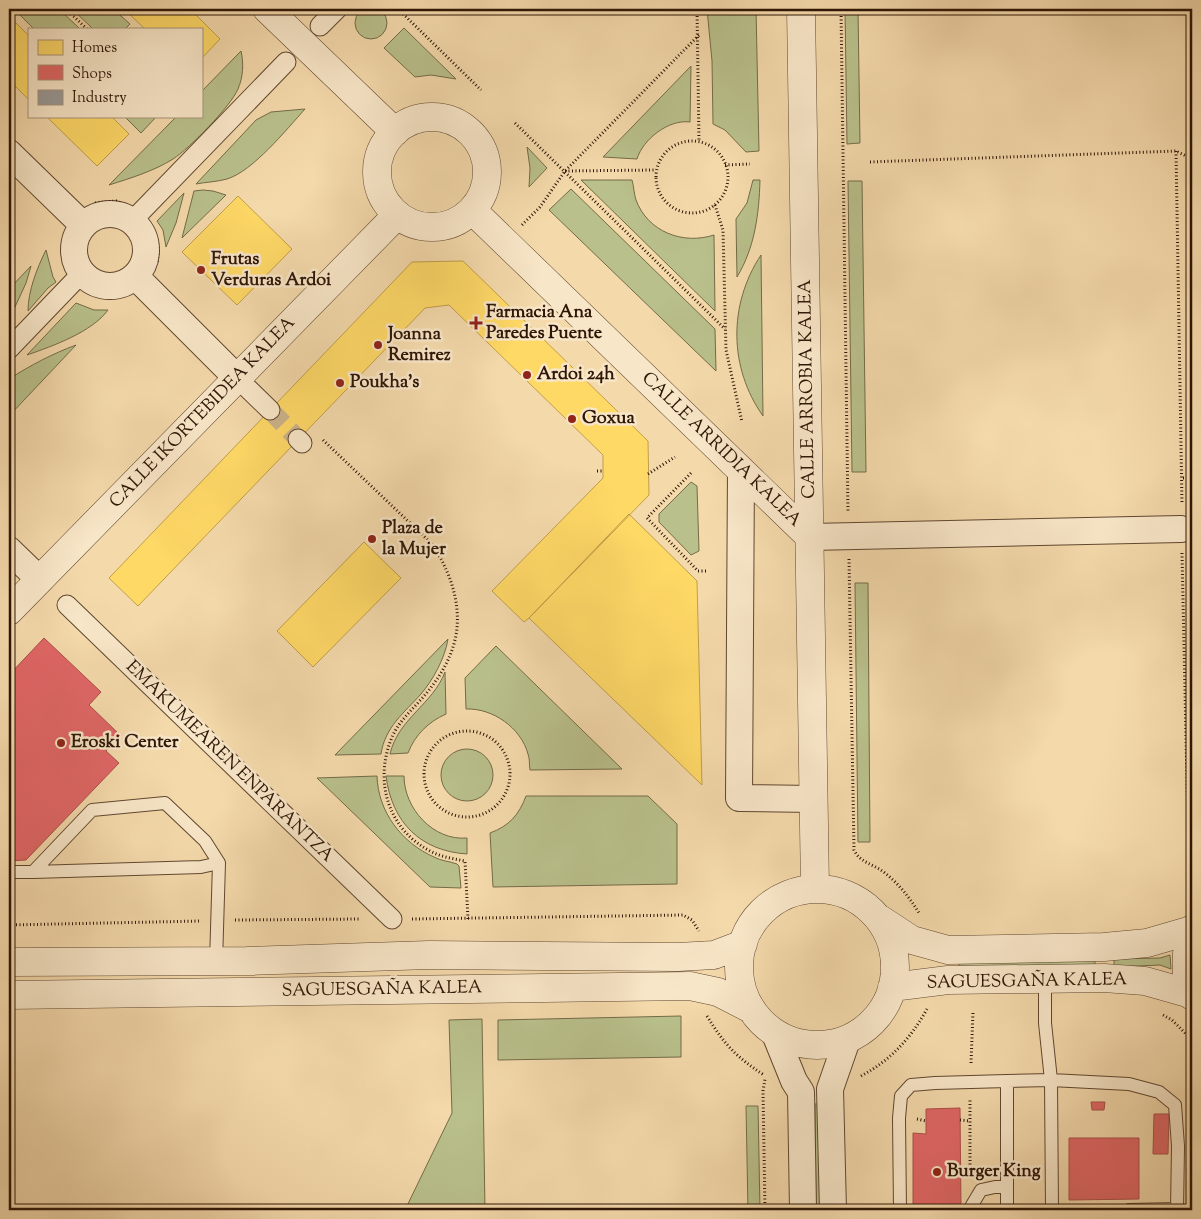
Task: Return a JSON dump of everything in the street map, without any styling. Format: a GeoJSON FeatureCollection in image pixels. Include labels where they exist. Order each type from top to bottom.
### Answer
{"type":"FeatureCollection","features":[{"type":"Feature","properties":{"kind":"street"},"geometry":{"type":"LineString","coordinates":[[267,9],[395,132]]}},
{"type":"Feature","properties":{"kind":"street"},"geometry":{"type":"LineString","coordinates":[[320,26],[337,9]]}},
{"type":"Feature","properties":{"kind":"street","name":"CALLE ARROBIA KALEA"},"geometry":{"type":"LineString","coordinates":[[801,9],[815,889]]}},
{"type":"Feature","properties":{"kind":"street"},"geometry":{"type":"LineString","coordinates":[[132,221],[286,62]]}},
{"type":"Feature","properties":{"kind":"street"},"geometry":{"type":"LineString","coordinates":[[433,117],[454,122],[471,134],[483,151],[487,171],[483,192],[472,210],[459,220],[436,227],[419,226],[397,215],[383,197],[377,174],[381,152],[395,132],[412,121],[433,117]]}},
{"type":"Feature","properties":{"kind":"street"},"geometry":{"type":"LineString","coordinates":[[9,153],[83,225]]}},
{"type":"Feature","properties":{"kind":"street","name":"CALLE ARRIDIA KALEA"},"geometry":{"type":"LineString","coordinates":[[472,210],[810,536],[1181,529]]}},
{"type":"Feature","properties":{"kind":"street"},"geometry":{"type":"LineString","coordinates":[[112,214],[123,216],[132,221],[140,230],[145,243],[146,256],[142,268],[135,276],[124,284],[112,287],[100,286],[81,274],[73,254],[77,234],[83,225],[102,215],[112,214]]}},
{"type":"Feature","properties":{"kind":"street","name":"CALLE IKORTEBIDEA KALEA"},"geometry":{"type":"LineString","coordinates":[[9,611],[397,215]]}},
{"type":"Feature","properties":{"kind":"street"},"geometry":{"type":"LineString","coordinates":[[9,349],[81,274]]}},
{"type":"Feature","properties":{"kind":"street"},"geometry":{"type":"LineString","coordinates":[[135,276],[270,410]]}},
{"type":"Feature","properties":{"kind":"street"},"geometry":{"type":"LineString","coordinates":[[741,470],[739,798],[814,799]]}},
{"type":"Feature","properties":{"kind":"street"},"geometry":{"type":"LineString","coordinates":[[9,550],[40,580]]}},
{"type":"Feature","properties":{"kind":"street","name":"EMAKUMEAREN ENPARANTZA"},"geometry":{"type":"LineString","coordinates":[[67,605],[392,919]]}},
{"type":"Feature","properties":{"kind":"street"},"geometry":{"type":"LineString","coordinates":[[815,889],[842,893],[870,909],[880,919],[888,932],[896,959],[896,973],[888,1002],[880,1014],[861,1032],[847,1040],[818,1046],[801,1044],[775,1034],[751,1009],[740,982],[739,964],[743,944],[752,924],[770,904],[795,892],[815,889]]}},
{"type":"Feature","properties":{"kind":"street","name":"SAGUESGAÑA KALEA"},"geometry":{"type":"LineString","coordinates":[[880,919],[912,940],[948,950],[1104,947],[1147,943],[1192,929]]}},
{"type":"Feature","properties":{"kind":"street"},"geometry":{"type":"LineString","coordinates":[[1192,929],[1186,951],[1186,973],[1192,995]]}},
{"type":"Feature","properties":{"kind":"street","name":"SAGUESGAÑA KALEA"},"geometry":{"type":"LineString","coordinates":[[9,962],[216,962],[429,955],[678,957],[714,955],[743,944]]}},
{"type":"Feature","properties":{"kind":"street","name":"SAGUESGAÑA KALEA"},"geometry":{"type":"LineString","coordinates":[[892,987],[948,980],[1104,978],[1145,981],[1192,995]]}},
{"type":"Feature","properties":{"kind":"street","name":"SAGUESGAÑA KALEA"},"geometry":{"type":"LineString","coordinates":[[9,995],[690,986],[718,992],[751,1009]]}},
{"type":"Feature","properties":{"kind":"street"},"geometry":{"type":"LineString","coordinates":[[775,1034],[801,1092],[803,1210]]}},
{"type":"Feature","properties":{"kind":"street"},"geometry":{"type":"LineString","coordinates":[[833,1210],[830,1089],[847,1040]]}},
{"type":"Feature","properties":{"kind":"lane"},"geometry":{"type":"LineString","coordinates":[[33,872],[92,810],[165,804],[205,841],[219,863],[216,962]]}},
{"type":"Feature","properties":{"kind":"lane"},"geometry":{"type":"LineString","coordinates":[[9,872],[201,867],[219,863]]}},
{"type":"Feature","properties":{"kind":"lane"},"geometry":{"type":"LineString","coordinates":[[1044,978],[1045,1023],[1051,1080],[1052,1210]]}},
{"type":"Feature","properties":{"kind":"lane"},"geometry":{"type":"LineString","coordinates":[[900,1210],[899,1118],[901,1096],[911,1085],[1051,1080],[1129,1084],[1159,1092],[1175,1105],[1178,1146],[1177,1210],[1128,1210]]}},
{"type":"Feature","properties":{"kind":"lane"},"geometry":{"type":"LineString","coordinates":[[1007,1081],[1007,1210]]}},
{"type":"Feature","properties":{"kind":"lane"},"geometry":{"type":"LineString","coordinates":[[972,1210],[972,1205],[981,1190],[1006,1187]]}},
{"type":"Feature","properties":{"kind":"path"},"geometry":{"type":"LineString","coordinates":[[66,9],[85,28]]}},
{"type":"Feature","properties":{"kind":"path"},"geometry":{"type":"LineString","coordinates":[[398,9],[481,90]]}},
{"type":"Feature","properties":{"kind":"path"},"geometry":{"type":"LineString","coordinates":[[689,9],[698,17]]}},
{"type":"Feature","properties":{"kind":"path"},"geometry":{"type":"LineString","coordinates":[[697,9],[699,35],[699,142]]}},
{"type":"Feature","properties":{"kind":"path"},"geometry":{"type":"LineString","coordinates":[[841,9],[848,515]]}},
{"type":"Feature","properties":{"kind":"path"},"geometry":{"type":"LineString","coordinates":[[521,227],[540,207],[565,171],[699,35]]}},
{"type":"Feature","properties":{"kind":"path"},"geometry":{"type":"LineString","coordinates":[[515,123],[725,329]]}},
{"type":"Feature","properties":{"kind":"path"},"geometry":{"type":"LineString","coordinates":[[699,142],[710,147],[719,155],[725,165],[726,186],[722,196],[715,205],[694,213],[683,212],[673,208],[664,201],[658,192],[656,170],[661,159],[668,151],[682,143],[699,142]]}},
{"type":"Feature","properties":{"kind":"path"},"geometry":{"type":"LineString","coordinates":[[870,162],[1176,151],[1192,159]]}},
{"type":"Feature","properties":{"kind":"path"},"geometry":{"type":"LineString","coordinates":[[725,165],[750,164]]}},
{"type":"Feature","properties":{"kind":"path"},"geometry":{"type":"LineString","coordinates":[[565,171],[656,170]]}},
{"type":"Feature","properties":{"kind":"path"},"geometry":{"type":"LineString","coordinates":[[715,205],[723,230],[726,350],[742,422]]}},
{"type":"Feature","properties":{"kind":"path"},"geometry":{"type":"LineString","coordinates":[[321,438],[432,543],[444,561],[454,591],[455,638],[448,661],[433,686],[412,709],[394,734],[386,754],[384,785],[389,807],[396,821],[412,839],[432,852],[446,858],[465,861],[468,919]]}},
{"type":"Feature","properties":{"kind":"path"},"geometry":{"type":"LineString","coordinates":[[648,474],[675,457]]}},
{"type":"Feature","properties":{"kind":"path"},"geometry":{"type":"LineString","coordinates":[[597,471],[603,471]]}},
{"type":"Feature","properties":{"kind":"path"},"geometry":{"type":"LineString","coordinates":[[691,473],[646,518],[698,571],[707,571]]}},
{"type":"Feature","properties":{"kind":"path"},"geometry":{"type":"LineString","coordinates":[[1182,478],[1192,478]]}},
{"type":"Feature","properties":{"kind":"path"},"geometry":{"type":"LineString","coordinates":[[848,557],[854,850],[858,859],[884,872],[895,882],[910,898],[919,914]]}},
{"type":"Feature","properties":{"kind":"path"},"geometry":{"type":"LineString","coordinates":[[472,731],[485,734],[496,742],[505,753],[510,766],[510,780],[499,804],[489,812],[476,817],[462,818],[449,814],[437,806],[428,795],[424,782],[424,768],[428,755],[435,744],[446,736],[458,732],[472,731]]}},
{"type":"Feature","properties":{"kind":"path"},"geometry":{"type":"LineString","coordinates":[[1189,875],[1192,870]]}},
{"type":"Feature","properties":{"kind":"path","name":"SAGUESGAÑA KALEA"},"geometry":{"type":"LineString","coordinates":[[858,1077],[895,1053],[912,1035],[930,1002]]}},
{"type":"Feature","properties":{"kind":"path"},"geometry":{"type":"LineString","coordinates":[[704,1008],[725,1045],[765,1076],[763,1090],[765,1210]]}},
{"type":"Feature","properties":{"kind":"path"},"geometry":{"type":"LineString","coordinates":[[1161,1014],[1172,1020],[1192,1040]]}},
{"type":"Feature","properties":{"kind":"path"},"geometry":{"type":"LineString","coordinates":[[962,1100],[970,1099]]}},
{"type":"Feature","properties":{"kind":"path"},"geometry":{"type":"LineString","coordinates":[[916,1113],[914,1118],[926,1121]]}},
{"type":"Feature","properties":{"kind":"path"},"geometry":{"type":"LineString","coordinates":[[960,1120],[970,1121]]}},
{"type":"Feature","properties":{"kind":"green space"},"geometry":{"type":"Polygon","coordinates":[[[371,7],[377,8],[382,12],[386,17],[386,29],[382,34],[377,38],[371,39],[365,38],[360,34],[356,29],[355,23],[356,17],[360,12],[365,8],[371,7]]]}},
{"type":"Feature","properties":{"kind":"green space"},"geometry":{"type":"Polygon","coordinates":[[[20,9],[59,9],[79,28],[33,28],[17,12],[20,9]]]}},
{"type":"Feature","properties":{"kind":"green space"},"geometry":{"type":"Polygon","coordinates":[[[72,9],[113,9],[130,24],[126,28],[92,28],[72,9]]]}},
{"type":"Feature","properties":{"kind":"green space"},"geometry":{"type":"Polygon","coordinates":[[[707,9],[756,9],[759,151],[746,152],[725,130],[713,124],[712,61],[707,9]]]}},
{"type":"Feature","properties":{"kind":"green space"},"geometry":{"type":"Polygon","coordinates":[[[845,9],[858,9],[860,143],[847,144],[845,9]]]}},
{"type":"Feature","properties":{"kind":"green space"},"geometry":{"type":"Polygon","coordinates":[[[404,28],[456,79],[431,75],[415,77],[384,48],[404,28]]]}},
{"type":"Feature","properties":{"kind":"green space"},"geometry":{"type":"Polygon","coordinates":[[[241,51],[242,70],[238,89],[227,106],[199,137],[180,154],[166,163],[142,174],[109,185],[175,118],[202,118],[202,91],[241,51]]]}},
{"type":"Feature","properties":{"kind":"green space"},"geometry":{"type":"Polygon","coordinates":[[[691,66],[690,122],[674,124],[658,132],[645,144],[637,159],[603,157],[691,66]]]}},
{"type":"Feature","properties":{"kind":"green space"},"geometry":{"type":"Polygon","coordinates":[[[305,109],[269,149],[237,175],[219,181],[196,184],[256,120],[271,112],[305,109]]]}},
{"type":"Feature","properties":{"kind":"green space"},"geometry":{"type":"Polygon","coordinates":[[[126,118],[155,118],[141,133],[126,118]]]}},
{"type":"Feature","properties":{"kind":"green space"},"geometry":{"type":"Polygon","coordinates":[[[527,147],[547,168],[529,187],[530,168],[527,147]]]}},
{"type":"Feature","properties":{"kind":"green space"},"geometry":{"type":"Polygon","coordinates":[[[1187,170],[1192,172],[1192,448],[1187,170]]]}},
{"type":"Feature","properties":{"kind":"green space"},"geometry":{"type":"Polygon","coordinates":[[[581,180],[632,180],[636,200],[649,220],[658,228],[679,237],[702,238],[714,235],[715,311],[581,180]]]}},
{"type":"Feature","properties":{"kind":"green space"},"geometry":{"type":"Polygon","coordinates":[[[753,180],[760,180],[757,218],[748,254],[737,277],[736,219],[747,203],[753,180]]]}},
{"type":"Feature","properties":{"kind":"green space"},"geometry":{"type":"Polygon","coordinates":[[[848,181],[862,181],[866,472],[852,472],[848,181]]]}},
{"type":"Feature","properties":{"kind":"green space"},"geometry":{"type":"Polygon","coordinates":[[[571,189],[715,329],[716,371],[549,210],[571,189]]]}},
{"type":"Feature","properties":{"kind":"green space"},"geometry":{"type":"Polygon","coordinates":[[[203,190],[226,195],[182,238],[194,191],[203,190]]]}},
{"type":"Feature","properties":{"kind":"green space"},"geometry":{"type":"Polygon","coordinates":[[[184,193],[176,223],[166,247],[163,230],[157,221],[184,193]]]}},
{"type":"Feature","properties":{"kind":"green space"},"geometry":{"type":"Polygon","coordinates":[[[46,250],[56,282],[48,288],[28,311],[34,280],[46,250]]]}},
{"type":"Feature","properties":{"kind":"green space"},"geometry":{"type":"Polygon","coordinates":[[[761,255],[763,416],[744,378],[737,336],[738,315],[743,294],[750,274],[761,255]]]}},
{"type":"Feature","properties":{"kind":"green space"},"geometry":{"type":"Polygon","coordinates":[[[31,266],[26,283],[9,320],[9,289],[31,266]]]}},
{"type":"Feature","properties":{"kind":"green space"},"geometry":{"type":"Polygon","coordinates":[[[76,303],[94,310],[108,310],[101,318],[82,332],[60,343],[27,355],[76,303]]]}},
{"type":"Feature","properties":{"kind":"green space"},"geometry":{"type":"Polygon","coordinates":[[[76,345],[9,416],[9,379],[42,360],[76,345]]]}},
{"type":"Feature","properties":{"kind":"green space"},"geometry":{"type":"Polygon","coordinates":[[[691,482],[697,486],[699,551],[691,555],[659,522],[659,514],[691,482]]]}},
{"type":"Feature","properties":{"kind":"green space"},"geometry":{"type":"Polygon","coordinates":[[[855,583],[868,583],[870,842],[858,842],[855,583]]]}},
{"type":"Feature","properties":{"kind":"green space"},"geometry":{"type":"Polygon","coordinates":[[[448,639],[444,654],[430,682],[391,728],[383,744],[381,754],[335,755],[448,639]]]}},
{"type":"Feature","properties":{"kind":"green space"},"geometry":{"type":"Polygon","coordinates":[[[496,646],[622,769],[530,770],[529,756],[519,736],[512,728],[496,716],[486,712],[466,709],[465,678],[496,646]]]}},
{"type":"Feature","properties":{"kind":"green space"},"geometry":{"type":"Polygon","coordinates":[[[445,672],[446,714],[433,721],[423,730],[414,740],[408,753],[390,754],[400,731],[440,683],[445,672]]]}},
{"type":"Feature","properties":{"kind":"green space"},"geometry":{"type":"Polygon","coordinates":[[[467,749],[481,753],[489,761],[493,775],[489,789],[481,797],[467,801],[453,797],[445,789],[441,775],[445,761],[453,753],[467,749]]]}},
{"type":"Feature","properties":{"kind":"green space"},"geometry":{"type":"Polygon","coordinates":[[[377,776],[382,802],[394,825],[402,835],[422,851],[457,864],[459,866],[461,888],[430,887],[317,778],[377,776]]]}},
{"type":"Feature","properties":{"kind":"green space"},"geometry":{"type":"Polygon","coordinates":[[[386,776],[404,776],[409,800],[423,820],[443,834],[455,838],[467,838],[467,854],[451,852],[436,847],[412,831],[402,821],[395,808],[389,793],[386,776]]]}},
{"type":"Feature","properties":{"kind":"green space"},"geometry":{"type":"Polygon","coordinates":[[[526,796],[648,796],[677,824],[677,884],[493,887],[490,833],[503,827],[517,814],[526,796]]]}},
{"type":"Feature","properties":{"kind":"green space"},"geometry":{"type":"Polygon","coordinates":[[[1170,955],[1171,969],[1160,965],[1114,967],[1114,959],[1160,958],[1170,955]]]}},
{"type":"Feature","properties":{"kind":"green space"},"geometry":{"type":"Polygon","coordinates":[[[1095,961],[1095,967],[959,968],[959,962],[1095,961]]]}},
{"type":"Feature","properties":{"kind":"green space"},"geometry":{"type":"Polygon","coordinates":[[[681,1016],[681,1057],[498,1060],[498,1020],[681,1016]]]}},
{"type":"Feature","properties":{"kind":"green space"},"geometry":{"type":"Polygon","coordinates":[[[482,1019],[485,1210],[405,1210],[452,1113],[449,1020],[482,1019]]]}},
{"type":"Feature","properties":{"kind":"green space"},"geometry":{"type":"Polygon","coordinates":[[[815,1104],[821,1104],[823,1210],[816,1210],[815,1104]]]}},
{"type":"Feature","properties":{"kind":"green space"},"geometry":{"type":"Polygon","coordinates":[[[746,1106],[758,1106],[760,1210],[748,1210],[746,1106]]]}},
{"type":"Feature","properties":{"kind":"building: Homes"},"geometry":{"type":"Polygon","coordinates":[[[124,9],[190,9],[220,39],[202,58],[202,28],[144,28],[124,9]]]}},
{"type":"Feature","properties":{"kind":"building: Homes"},"geometry":{"type":"Polygon","coordinates":[[[15,22],[28,35],[28,99],[9,80],[9,29],[15,22]]]}},
{"type":"Feature","properties":{"kind":"building: Homes"},"geometry":{"type":"Polygon","coordinates":[[[48,118],[113,118],[129,134],[97,166],[48,118]]]}},
{"type":"Feature","properties":{"kind":"building: Homes"},"geometry":{"type":"Polygon","coordinates":[[[238,196],[292,249],[237,305],[182,252],[238,196]]]}},
{"type":"Feature","properties":{"kind":"building: Homes"},"geometry":{"type":"Polygon","coordinates":[[[463,261],[648,441],[649,495],[529,618],[524,622],[492,591],[603,478],[603,455],[449,305],[425,308],[138,606],[109,578],[412,262],[463,261]]]}},
{"type":"Feature","properties":{"kind":"building: Homes"},"geometry":{"type":"Polygon","coordinates":[[[629,514],[697,581],[702,785],[529,618],[629,514]]]}},
{"type":"Feature","properties":{"kind":"building: Homes"},"geometry":{"type":"Polygon","coordinates":[[[364,542],[401,578],[313,667],[277,631],[364,542]]]}},
{"type":"Feature","properties":{"kind":"building: Shops","name":"Eroski Center"},"geometry":{"type":"Polygon","coordinates":[[[44,638],[101,692],[89,705],[120,735],[106,751],[119,763],[26,860],[9,861],[9,675],[44,638]]]}},
{"type":"Feature","properties":{"kind":"building: Shops"},"geometry":{"type":"Polygon","coordinates":[[[1091,1102],[1105,1102],[1104,1110],[1092,1110],[1091,1102]]]}},
{"type":"Feature","properties":{"kind":"building: Shops","name":"Burger King"},"geometry":{"type":"Polygon","coordinates":[[[960,1108],[961,1210],[913,1210],[913,1133],[926,1134],[926,1109],[960,1108]]]}},
{"type":"Feature","properties":{"kind":"building: Shops"},"geometry":{"type":"Polygon","coordinates":[[[1154,1114],[1169,1114],[1168,1154],[1153,1154],[1154,1114]]]}},
{"type":"Feature","properties":{"kind":"building: Shops"},"geometry":{"type":"Polygon","coordinates":[[[1069,1138],[1139,1138],[1139,1199],[1069,1200],[1069,1138]]]}},
{"type":"Feature","properties":{"kind":"building: Industry"},"geometry":{"type":"Polygon","coordinates":[[[612,1207],[612,1210],[513,1210],[512,1208],[612,1207]]]}},
{"type":"Feature","properties":{"kind":"tunnel"},"geometry":{"type":"LineString","coordinates":[[270,410],[298,439]]}},
{"type":"Feature","properties":{"kind":"place","name":"Frutas Verduras Ardoi"},"geometry":{"type":"Point","coordinates":[201,270]}},
{"type":"Feature","properties":{"kind":"place","name":"Farmacia Ana Paredes Puente"},"geometry":{"type":"Point","coordinates":[476,323]}},
{"type":"Feature","properties":{"kind":"place","name":"Joanna Remirez"},"geometry":{"type":"Point","coordinates":[378,345]}},
{"type":"Feature","properties":{"kind":"place","name":"Ardoi 24h"},"geometry":{"type":"Point","coordinates":[527,375]}},
{"type":"Feature","properties":{"kind":"place","name":"Poukha's"},"geometry":{"type":"Point","coordinates":[340,383]}},
{"type":"Feature","properties":{"kind":"place","name":"Goxua"},"geometry":{"type":"Point","coordinates":[572,419]}},
{"type":"Feature","properties":{"kind":"place","name":"Plaza de la Mujer"},"geometry":{"type":"Point","coordinates":[372,539]}},
{"type":"Feature","properties":{"kind":"place","name":"Eroski Center"},"geometry":{"type":"Point","coordinates":[61,743]}},
{"type":"Feature","properties":{"kind":"place","name":"Burger King"},"geometry":{"type":"Point","coordinates":[937,1172]}}]}
